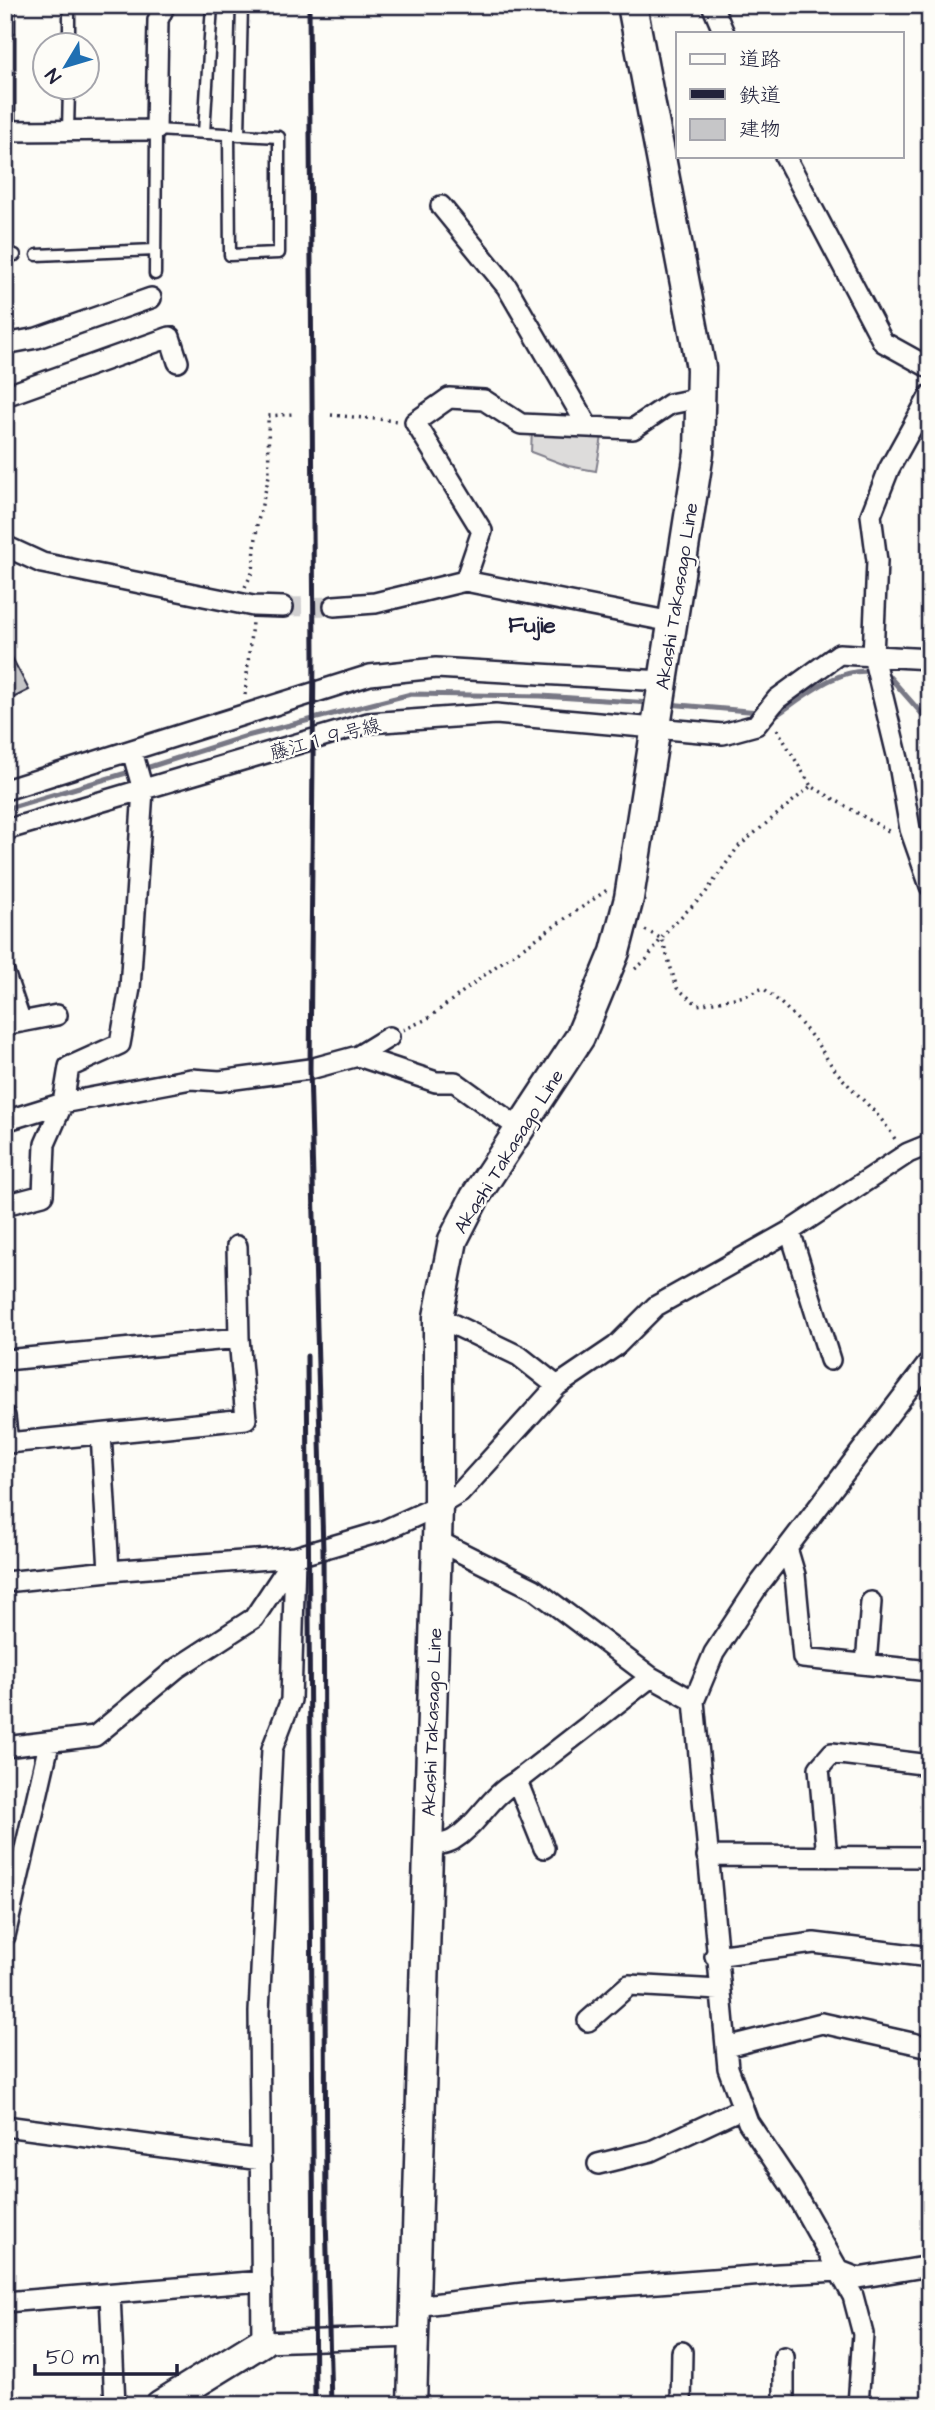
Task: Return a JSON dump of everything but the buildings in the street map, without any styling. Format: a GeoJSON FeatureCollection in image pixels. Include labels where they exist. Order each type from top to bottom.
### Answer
{"type":"FeatureCollection","features":[{"type":"Feature","properties":{"kind":"main road","name":"Akashi Takasago Line"},"geometry":{"type":"LineString","coordinates":[[412,2405],[438,1506],[438,1317],[453,1240],[475,1197],[580,1037],[606,975],[623,922],[699,453],[701,368],[632,5]]}},
{"type":"Feature","properties":{"kind":"main road"},"geometry":{"type":"LineString","coordinates":[[160,2405],[262,2342]]}},
{"type":"Feature","properties":{"kind":"street"},"geometry":{"type":"LineString","coordinates":[[7,131],[156,131],[158,20],[165,5]]}},
{"type":"Feature","properties":{"kind":"street"},"geometry":{"type":"LineString","coordinates":[[712,5],[723,32]]}},
{"type":"Feature","properties":{"kind":"street"},"geometry":{"type":"LineString","coordinates":[[786,158],[883,342],[930,368]]}},
{"type":"Feature","properties":{"kind":"street"},"geometry":{"type":"LineString","coordinates":[[441,206],[507,286],[588,427]]}},
{"type":"Feature","properties":{"kind":"street"},"geometry":{"type":"LineString","coordinates":[[5,344],[37,338],[151,298]]}},
{"type":"Feature","properties":{"kind":"street"},"geometry":{"type":"LineString","coordinates":[[5,396],[170,337],[178,362]]}},
{"type":"Feature","properties":{"kind":"street"},"geometry":{"type":"LineString","coordinates":[[930,395],[889,469],[871,515],[877,561],[873,656],[878,688],[916,847],[930,886]]}},
{"type":"Feature","properties":{"kind":"street"},"geometry":{"type":"LineString","coordinates":[[465,581],[482,531],[415,422],[449,398],[484,400],[521,424],[633,429],[670,404],[700,398]]}},
{"type":"Feature","properties":{"kind":"street"},"geometry":{"type":"LineString","coordinates":[[5,546],[42,563],[247,604],[283,607]]}},
{"type":"Feature","properties":{"kind":"street"},"geometry":{"type":"LineString","coordinates":[[334,607],[375,603],[465,581],[671,622]]}},
{"type":"Feature","properties":{"kind":"street"},"geometry":{"type":"LineString","coordinates":[[5,790],[370,675],[436,668],[659,704],[723,734],[756,725],[777,699],[839,654],[930,659]]}},
{"type":"Feature","properties":{"kind":"street","name":"藤江１９号線"},"geometry":{"type":"LineString","coordinates":[[5,830],[368,723],[659,704]]}},
{"type":"Feature","properties":{"kind":"street"},"geometry":{"type":"LineString","coordinates":[[5,1205],[43,1195],[46,1144],[63,1102],[69,1067],[120,1044],[130,988],[143,790],[132,751]]}},
{"type":"Feature","properties":{"kind":"street"},"geometry":{"type":"LineString","coordinates":[[5,975],[13,1024],[57,1015]]}},
{"type":"Feature","properties":{"kind":"street"},"geometry":{"type":"LineString","coordinates":[[5,1121],[63,1102],[191,1079],[220,1081],[310,1069],[358,1055],[389,1037]]}},
{"type":"Feature","properties":{"kind":"street"},"geometry":{"type":"LineString","coordinates":[[358,1055],[436,1082],[454,1082],[520,1129]]}},
{"type":"Feature","properties":{"kind":"street"},"geometry":{"type":"LineString","coordinates":[[5,1582],[295,1557],[383,1531],[438,1506],[460,1493],[557,1386],[616,1346],[656,1306],[790,1231],[904,1155],[930,1144]]}},
{"type":"Feature","properties":{"kind":"street"},"geometry":{"type":"LineString","coordinates":[[790,1231],[830,1360]]}},
{"type":"Feature","properties":{"kind":"street"},"geometry":{"type":"LineString","coordinates":[[5,1416],[8,1443],[246,1419],[239,1338],[237,1246]]}},
{"type":"Feature","properties":{"kind":"street"},"geometry":{"type":"LineString","coordinates":[[438,1317],[519,1356],[557,1386]]}},
{"type":"Feature","properties":{"kind":"street"},"geometry":{"type":"LineString","coordinates":[[5,1360],[239,1338]]}},
{"type":"Feature","properties":{"kind":"street"},"geometry":{"type":"LineString","coordinates":[[858,2405],[863,2334],[853,2297],[791,2186],[748,2122],[728,2068],[715,1956],[694,1701],[714,1653],[787,1548],[930,1361]]}},
{"type":"Feature","properties":{"kind":"street"},"geometry":{"type":"LineString","coordinates":[[101,1434],[109,1571]]}},
{"type":"Feature","properties":{"kind":"street"},"geometry":{"type":"LineString","coordinates":[[436,1540],[534,1589],[651,1677],[694,1701]]}},
{"type":"Feature","properties":{"kind":"street"},"geometry":{"type":"LineString","coordinates":[[787,1548],[796,1575],[803,1658],[930,1671]]}},
{"type":"Feature","properties":{"kind":"street"},"geometry":{"type":"LineString","coordinates":[[5,1747],[49,1744],[94,1736],[177,1668],[254,1618],[295,1557]]}},
{"type":"Feature","properties":{"kind":"street"},"geometry":{"type":"LineString","coordinates":[[295,1557],[291,1700],[272,1749],[259,2012],[262,2342],[414,2337]]}},
{"type":"Feature","properties":{"kind":"street"},"geometry":{"type":"LineString","coordinates":[[866,1664],[871,1602]]}},
{"type":"Feature","properties":{"kind":"street"},"geometry":{"type":"LineString","coordinates":[[427,1847],[452,1841],[479,1817],[498,1791],[517,1781],[651,1677]]}},
{"type":"Feature","properties":{"kind":"street"},"geometry":{"type":"LineString","coordinates":[[5,1936],[49,1744]]}},
{"type":"Feature","properties":{"kind":"street"},"geometry":{"type":"LineString","coordinates":[[827,1857],[819,1768],[832,1753],[930,1765]]}},
{"type":"Feature","properties":{"kind":"street"},"geometry":{"type":"LineString","coordinates":[[517,1781],[544,1848]]}},
{"type":"Feature","properties":{"kind":"street"},"geometry":{"type":"LineString","coordinates":[[707,1856],[930,1857]]}},
{"type":"Feature","properties":{"kind":"street"},"geometry":{"type":"LineString","coordinates":[[715,1956],[814,1943],[930,1957]]}},
{"type":"Feature","properties":{"kind":"street"},"geometry":{"type":"LineString","coordinates":[[588,2021],[629,1985],[719,1990]]}},
{"type":"Feature","properties":{"kind":"street"},"geometry":{"type":"LineString","coordinates":[[726,2047],[822,2024],[930,2047]]}},
{"type":"Feature","properties":{"kind":"street"},"geometry":{"type":"LineString","coordinates":[[598,2164],[651,2151],[743,2108]]}},
{"type":"Feature","properties":{"kind":"street"},"geometry":{"type":"LineString","coordinates":[[5,2126],[261,2160]]}},
{"type":"Feature","properties":{"kind":"street"},"geometry":{"type":"LineString","coordinates":[[415,2306],[524,2293],[840,2271],[858,2278],[930,2266]]}},
{"type":"Feature","properties":{"kind":"street"},"geometry":{"type":"LineString","coordinates":[[5,2302],[262,2281]]}},
{"type":"Feature","properties":{"kind":"street"},"geometry":{"type":"LineString","coordinates":[[110,2294],[115,2405]]}},
{"type":"Feature","properties":{"kind":"street"},"geometry":{"type":"LineString","coordinates":[[681,2405],[682,2352]]}},
{"type":"Feature","properties":{"kind":"street"},"geometry":{"type":"LineString","coordinates":[[784,2357],[784,2405]]}},
{"type":"Feature","properties":{"kind":"lane"},"geometry":{"type":"LineString","coordinates":[[7,131],[9,5]]}},
{"type":"Feature","properties":{"kind":"lane"},"geometry":{"type":"LineString","coordinates":[[69,5],[69,32]]}},
{"type":"Feature","properties":{"kind":"lane"},"geometry":{"type":"LineString","coordinates":[[204,133],[212,5]]}},
{"type":"Feature","properties":{"kind":"lane"},"geometry":{"type":"LineString","coordinates":[[155,274],[156,131],[234,134],[279,137],[279,253],[230,255],[234,134],[242,5]]}},
{"type":"Feature","properties":{"kind":"lane"},"geometry":{"type":"LineString","coordinates":[[68,131],[69,102]]}},
{"type":"Feature","properties":{"kind":"lane"},"geometry":{"type":"LineString","coordinates":[[37,255],[155,250]]}},
{"type":"Feature","properties":{"kind":"path"},"geometry":{"type":"LineString","coordinates":[[243,714],[246,583],[253,571],[257,525],[268,476],[268,416],[293,414]]}},
{"type":"Feature","properties":{"kind":"path"},"geometry":{"type":"LineString","coordinates":[[331,415],[415,422]]}},
{"type":"Feature","properties":{"kind":"path"},"geometry":{"type":"LineString","coordinates":[[760,720],[774,725],[811,786],[916,847]]}},
{"type":"Feature","properties":{"kind":"path"},"geometry":{"type":"LineString","coordinates":[[606,975],[632,971],[646,960],[669,928],[704,895],[738,848],[811,786]]}},
{"type":"Feature","properties":{"kind":"path"},"geometry":{"type":"LineString","coordinates":[[389,1037],[427,1019],[495,967],[633,872]]}},
{"type":"Feature","properties":{"kind":"path"},"geometry":{"type":"LineString","coordinates":[[623,922],[662,939],[677,988],[698,1005],[745,996],[763,988],[789,1009],[826,1056],[885,1121],[904,1155]]}},
{"type":"Feature","properties":{"kind":"shaded area"},"geometry":{"type":"Polygon","coordinates":[[[532,429],[602,436],[596,471],[568,466],[531,452],[532,429]]]}},
{"type":"Feature","properties":{"kind":"waterway"},"geometry":{"type":"LineString","coordinates":[[772,713],[778,714],[835,678],[860,671],[873,672]]}},
{"type":"Feature","properties":{"kind":"waterway"},"geometry":{"type":"LineString","coordinates":[[882,673],[887,674],[930,723]]}},
{"type":"Feature","properties":{"kind":"waterway"},"geometry":{"type":"LineString","coordinates":[[143,769],[247,736],[411,694],[541,696],[651,703]]}},
{"type":"Feature","properties":{"kind":"waterway"},"geometry":{"type":"LineString","coordinates":[[668,704],[759,712]]}},
{"type":"Feature","properties":{"kind":"waterway"},"geometry":{"type":"LineString","coordinates":[[5,809],[133,771]]}},
{"type":"Feature","properties":{"kind":"tunnel"},"geometry":{"type":"LineString","coordinates":[[283,607],[334,606]]}},
{"type":"Feature","properties":{"kind":"railway"},"geometry":{"type":"LineString","coordinates":[[309,5],[314,655],[310,1069],[323,1551],[326,2215],[331,2405]]}},
{"type":"Feature","properties":{"kind":"railway"},"geometry":{"type":"LineString","coordinates":[[307,1356],[315,2405]]}},
{"type":"Feature","properties":{"kind":"district","name":"Fujie"},"geometry":{"type":"Point","coordinates":[532,624]}}]}
